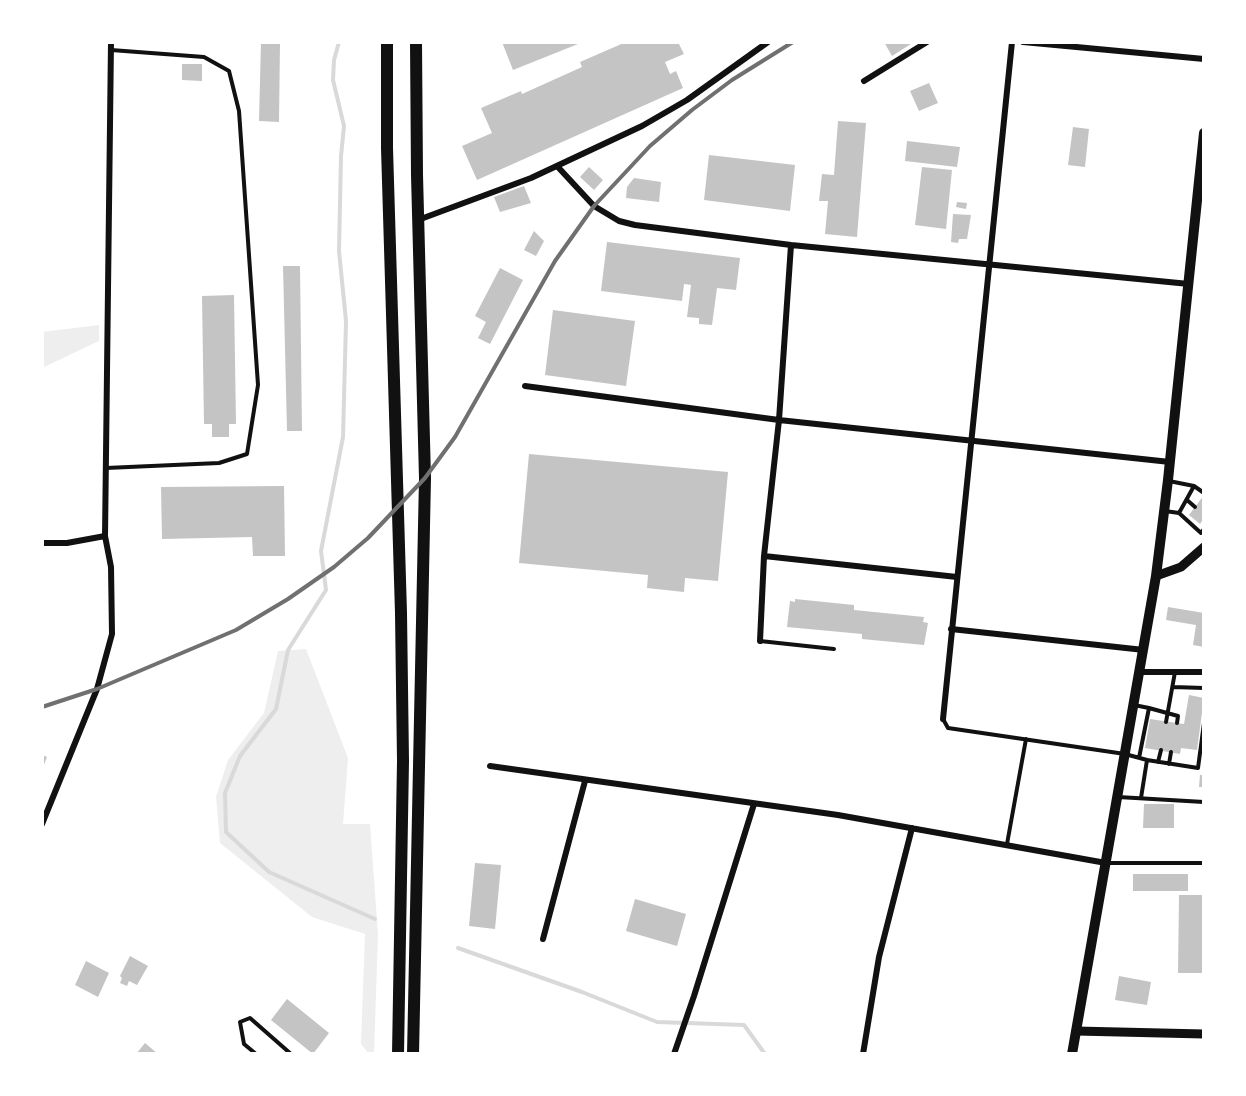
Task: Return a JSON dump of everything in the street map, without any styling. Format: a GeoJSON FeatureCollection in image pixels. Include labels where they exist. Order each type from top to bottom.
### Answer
{"type":"FeatureCollection","features":[{"type":"Feature","properties":{"kind":"highway"},"geometry":{"type":"LineString","coordinates":[[387,42],[387,148],[403,761],[398,1054]]}},
{"type":"Feature","properties":{"kind":"highway"},"geometry":{"type":"LineString","coordinates":[[413,1054],[425,478],[416,42]]}},
{"type":"Feature","properties":{"kind":"main road"},"geometry":{"type":"LineString","coordinates":[[1072,1054],[1156,576],[1204,133]]}},
{"type":"Feature","properties":{"kind":"street"},"geometry":{"type":"LineString","coordinates":[[42,824],[97,689],[112,634],[111,567],[105,536],[111,42]]}},
{"type":"Feature","properties":{"kind":"street"},"geometry":{"type":"LineString","coordinates":[[418,220],[531,178],[642,126],[687,100],[768,42]]}},
{"type":"Feature","properties":{"kind":"street"},"geometry":{"type":"LineString","coordinates":[[864,81],[927,42]]}},
{"type":"Feature","properties":{"kind":"street"},"geometry":{"type":"LineString","coordinates":[[943,719],[991,266],[1012,42]]}},
{"type":"Feature","properties":{"kind":"street"},"geometry":{"type":"LineString","coordinates":[[1023,42],[1204,59]]}},
{"type":"Feature","properties":{"kind":"street"},"geometry":{"type":"LineString","coordinates":[[557,166],[594,206],[619,221],[635,225],[790,245],[1189,284]]}},
{"type":"Feature","properties":{"kind":"street"},"geometry":{"type":"LineString","coordinates":[[760,641],[764,556],[779,420],[790,245]]}},
{"type":"Feature","properties":{"kind":"street"},"geometry":{"type":"LineString","coordinates":[[525,386],[779,420],[1170,462]]}},
{"type":"Feature","properties":{"kind":"street"},"geometry":{"type":"LineString","coordinates":[[42,543],[67,543],[105,536]]}},
{"type":"Feature","properties":{"kind":"street"},"geometry":{"type":"LineString","coordinates":[[1156,576],[1181,567],[1204,548]]}},
{"type":"Feature","properties":{"kind":"street"},"geometry":{"type":"LineString","coordinates":[[764,556],[957,577]]}},
{"type":"Feature","properties":{"kind":"street"},"geometry":{"type":"LineString","coordinates":[[951,629],[1144,650]]}},
{"type":"Feature","properties":{"kind":"street"},"geometry":{"type":"LineString","coordinates":[[1140,672],[1204,672]]}},
{"type":"Feature","properties":{"kind":"street"},"geometry":{"type":"LineString","coordinates":[[490,766],[912,828],[1106,863]]}},
{"type":"Feature","properties":{"kind":"street"},"geometry":{"type":"LineString","coordinates":[[543,939],[585,781]]}},
{"type":"Feature","properties":{"kind":"street"},"geometry":{"type":"LineString","coordinates":[[674,1054],[754,804]]}},
{"type":"Feature","properties":{"kind":"street"},"geometry":{"type":"LineString","coordinates":[[863,1054],[879,957],[912,828]]}},
{"type":"Feature","properties":{"kind":"street"},"geometry":{"type":"LineString","coordinates":[[1076,1031],[1204,1034]]}},
{"type":"Feature","properties":{"kind":"lane"},"geometry":{"type":"LineString","coordinates":[[106,468],[219,463],[247,454],[258,385],[239,111],[229,71],[204,57],[111,50]]}},
{"type":"Feature","properties":{"kind":"lane"},"geometry":{"type":"LineString","coordinates":[[1168,480],[1194,486],[1204,493]]}},
{"type":"Feature","properties":{"kind":"lane"},"geometry":{"type":"LineString","coordinates":[[1179,513],[1194,486]]}},
{"type":"Feature","properties":{"kind":"lane"},"geometry":{"type":"LineString","coordinates":[[1187,500],[1195,507]]}},
{"type":"Feature","properties":{"kind":"lane"},"geometry":{"type":"LineString","coordinates":[[1164,511],[1179,513],[1203,532]]}},
{"type":"Feature","properties":{"kind":"lane"},"geometry":{"type":"LineString","coordinates":[[760,641],[834,649]]}},
{"type":"Feature","properties":{"kind":"lane"},"geometry":{"type":"LineString","coordinates":[[1166,722],[1175,672]]}},
{"type":"Feature","properties":{"kind":"lane"},"geometry":{"type":"LineString","coordinates":[[1173,687],[1204,688]]}},
{"type":"Feature","properties":{"kind":"lane"},"geometry":{"type":"LineString","coordinates":[[1134,704],[1179,716],[1177,723]]}},
{"type":"Feature","properties":{"kind":"lane"},"geometry":{"type":"LineString","coordinates":[[1139,758],[1149,708]]}},
{"type":"Feature","properties":{"kind":"lane"},"geometry":{"type":"LineString","coordinates":[[943,719],[948,728],[1125,754],[1198,768],[1204,723]]}},
{"type":"Feature","properties":{"kind":"lane"},"geometry":{"type":"LineString","coordinates":[[1007,844],[1026,739]]}},
{"type":"Feature","properties":{"kind":"lane"},"geometry":{"type":"LineString","coordinates":[[1158,762],[1161,750]]}},
{"type":"Feature","properties":{"kind":"lane"},"geometry":{"type":"LineString","coordinates":[[1169,764],[1171,752]]}},
{"type":"Feature","properties":{"kind":"lane"},"geometry":{"type":"LineString","coordinates":[[1141,798],[1147,760]]}},
{"type":"Feature","properties":{"kind":"lane"},"geometry":{"type":"LineString","coordinates":[[1118,797],[1204,802]]}},
{"type":"Feature","properties":{"kind":"lane"},"geometry":{"type":"LineString","coordinates":[[1106,863],[1203,863],[1204,855]]}},
{"type":"Feature","properties":{"kind":"lane"},"geometry":{"type":"LineString","coordinates":[[256,1054],[244,1044],[240,1022],[250,1018],[291,1054]]}},
{"type":"Feature","properties":{"kind":"shaded area"},"geometry":{"type":"Polygon","coordinates":[[[99,325],[99,341],[42,368],[42,332],[99,325]]]}},
{"type":"Feature","properties":{"kind":"shaded area"},"geometry":{"type":"Polygon","coordinates":[[[306,649],[348,758],[343,824],[370,824],[378,934],[374,1054],[369,1054],[361,1044],[365,934],[312,917],[220,843],[216,797],[228,760],[264,713],[278,651],[306,649]]]}},
{"type":"Feature","properties":{"kind":"building"},"geometry":{"type":"Polygon","coordinates":[[[261,42],[280,42],[279,122],[259,121],[261,42]]]}},
{"type":"Feature","properties":{"kind":"building"},"geometry":{"type":"Polygon","coordinates":[[[502,42],[583,42],[513,70],[502,42]]]}},
{"type":"Feature","properties":{"kind":"building"},"geometry":{"type":"Polygon","coordinates":[[[626,42],[678,42],[684,54],[665,62],[670,74],[676,71],[683,88],[477,180],[462,146],[492,133],[481,108],[521,91],[522,94],[582,67],[580,62],[626,42]]]}},
{"type":"Feature","properties":{"kind":"building"},"geometry":{"type":"Polygon","coordinates":[[[884,42],[914,42],[892,56],[884,42]]]}},
{"type":"Feature","properties":{"kind":"building"},"geometry":{"type":"Polygon","coordinates":[[[182,64],[202,64],[202,81],[182,80],[182,64]]]}},
{"type":"Feature","properties":{"kind":"building"},"geometry":{"type":"Polygon","coordinates":[[[929,83],[938,103],[919,111],[910,91],[929,83]]]}},
{"type":"Feature","properties":{"kind":"building"},"geometry":{"type":"Polygon","coordinates":[[[838,121],[866,123],[857,237],[825,234],[828,201],[819,201],[822,174],[834,175],[838,121]]]}},
{"type":"Feature","properties":{"kind":"building"},"geometry":{"type":"Polygon","coordinates":[[[1073,127],[1089,129],[1085,167],[1068,165],[1073,127]]]}},
{"type":"Feature","properties":{"kind":"building"},"geometry":{"type":"Polygon","coordinates":[[[907,141],[960,147],[957,167],[905,161],[907,141]]]}},
{"type":"Feature","properties":{"kind":"building"},"geometry":{"type":"Polygon","coordinates":[[[709,155],[795,165],[790,211],[704,200],[709,155]]]}},
{"type":"Feature","properties":{"kind":"building"},"geometry":{"type":"Polygon","coordinates":[[[589,167],[603,180],[594,190],[580,177],[589,167]]]}},
{"type":"Feature","properties":{"kind":"building"},"geometry":{"type":"Polygon","coordinates":[[[922,167],[952,170],[946,229],[915,225],[922,167]]]}},
{"type":"Feature","properties":{"kind":"building"},"geometry":{"type":"Polygon","coordinates":[[[634,178],[661,182],[659,202],[626,198],[627,187],[634,178]]]}},
{"type":"Feature","properties":{"kind":"building"},"geometry":{"type":"Polygon","coordinates":[[[524,186],[531,203],[500,212],[494,197],[524,186]]]}},
{"type":"Feature","properties":{"kind":"building"},"geometry":{"type":"Polygon","coordinates":[[[957,202],[967,203],[966,209],[956,207],[957,202]]]}},
{"type":"Feature","properties":{"kind":"building"},"geometry":{"type":"Polygon","coordinates":[[[953,214],[971,215],[967,239],[959,239],[958,243],[951,242],[953,214]]]}},
{"type":"Feature","properties":{"kind":"building"},"geometry":{"type":"Polygon","coordinates":[[[534,231],[544,241],[536,256],[524,250],[534,231]]]}},
{"type":"Feature","properties":{"kind":"building"},"geometry":{"type":"Polygon","coordinates":[[[607,242],[740,258],[736,290],[717,288],[712,325],[699,324],[699,318],[687,317],[691,285],[684,284],[682,301],[601,291],[607,242]]]}},
{"type":"Feature","properties":{"kind":"building"},"geometry":{"type":"Polygon","coordinates":[[[283,266],[300,266],[302,431],[287,431],[283,266]]]}},
{"type":"Feature","properties":{"kind":"building"},"geometry":{"type":"Polygon","coordinates":[[[500,268],[523,280],[490,344],[478,338],[486,322],[475,316],[500,268]]]}},
{"type":"Feature","properties":{"kind":"building"},"geometry":{"type":"Polygon","coordinates":[[[234,295],[236,424],[229,424],[229,437],[212,437],[212,424],[204,424],[202,296],[234,295]]]}},
{"type":"Feature","properties":{"kind":"building"},"geometry":{"type":"Polygon","coordinates":[[[553,310],[635,321],[626,386],[545,375],[553,310]]]}},
{"type":"Feature","properties":{"kind":"building"},"geometry":{"type":"Polygon","coordinates":[[[529,454],[728,472],[718,581],[685,578],[684,592],[647,588],[648,575],[519,563],[529,454]]]}},
{"type":"Feature","properties":{"kind":"building"},"geometry":{"type":"Polygon","coordinates":[[[284,486],[285,556],[253,556],[252,537],[162,539],[161,487],[284,486]]]}},
{"type":"Feature","properties":{"kind":"building"},"geometry":{"type":"Polygon","coordinates":[[[1204,495],[1204,518],[1200,524],[1189,515],[1204,495]]]}},
{"type":"Feature","properties":{"kind":"building"},"geometry":{"type":"Polygon","coordinates":[[[795,599],[854,605],[854,610],[924,617],[923,622],[928,623],[924,645],[862,639],[862,634],[787,627],[790,601],[795,602],[795,599]]]}},
{"type":"Feature","properties":{"kind":"building"},"geometry":{"type":"Polygon","coordinates":[[[1168,607],[1204,613],[1204,647],[1193,645],[1196,625],[1166,620],[1168,607]]]}},
{"type":"Feature","properties":{"kind":"building"},"geometry":{"type":"Polygon","coordinates":[[[1189,695],[1204,698],[1197,750],[1181,748],[1180,754],[1145,748],[1150,719],[1184,724],[1189,695]]]}},
{"type":"Feature","properties":{"kind":"building"},"geometry":{"type":"Polygon","coordinates":[[[42,755],[47,757],[42,770],[42,755]]]}},
{"type":"Feature","properties":{"kind":"building"},"geometry":{"type":"Polygon","coordinates":[[[1200,775],[1204,775],[1204,787],[1199,787],[1200,775]]]}},
{"type":"Feature","properties":{"kind":"building"},"geometry":{"type":"Polygon","coordinates":[[[1144,804],[1174,804],[1174,828],[1143,828],[1144,804]]]}},
{"type":"Feature","properties":{"kind":"building"},"geometry":{"type":"Polygon","coordinates":[[[475,863],[501,865],[495,929],[469,926],[475,863]]]}},
{"type":"Feature","properties":{"kind":"building"},"geometry":{"type":"Polygon","coordinates":[[[1133,874],[1188,874],[1188,891],[1133,891],[1133,874]]]}},
{"type":"Feature","properties":{"kind":"building"},"geometry":{"type":"Polygon","coordinates":[[[1179,895],[1204,895],[1204,973],[1178,973],[1179,895]]]}},
{"type":"Feature","properties":{"kind":"building"},"geometry":{"type":"Polygon","coordinates":[[[635,899],[686,914],[677,946],[626,931],[635,899]]]}},
{"type":"Feature","properties":{"kind":"building"},"geometry":{"type":"Polygon","coordinates":[[[130,956],[148,966],[137,985],[129,981],[127,986],[120,983],[122,978],[120,976],[130,956]]]}},
{"type":"Feature","properties":{"kind":"building"},"geometry":{"type":"Polygon","coordinates":[[[86,961],[109,973],[98,997],[75,985],[86,961]]]}},
{"type":"Feature","properties":{"kind":"building"},"geometry":{"type":"Polygon","coordinates":[[[1119,976],[1151,982],[1147,1005],[1115,1000],[1119,976]]]}},
{"type":"Feature","properties":{"kind":"building"},"geometry":{"type":"Polygon","coordinates":[[[287,999],[329,1033],[313,1054],[271,1020],[287,999]]]}},
{"type":"Feature","properties":{"kind":"building"},"geometry":{"type":"Polygon","coordinates":[[[145,1043],[158,1054],[136,1054],[145,1043]]]}},
{"type":"Feature","properties":{"kind":"waterway"},"geometry":{"type":"LineString","coordinates":[[339,42],[334,60],[333,80],[344,126],[339,251],[346,321],[343,437],[321,551],[326,590],[288,650],[276,709],[240,756],[225,793],[226,832],[269,872],[375,919]]}},
{"type":"Feature","properties":{"kind":"waterway"},"geometry":{"type":"LineString","coordinates":[[458,948],[582,992],[657,1022],[744,1025],[765,1054]]}},
{"type":"Feature","properties":{"kind":"railway"},"geometry":{"type":"LineString","coordinates":[[42,707],[97,689],[236,630],[288,599],[334,567],[368,538],[425,478],[455,437],[555,261],[594,206],[650,146],[692,110],[732,80],[793,42]]}}]}
